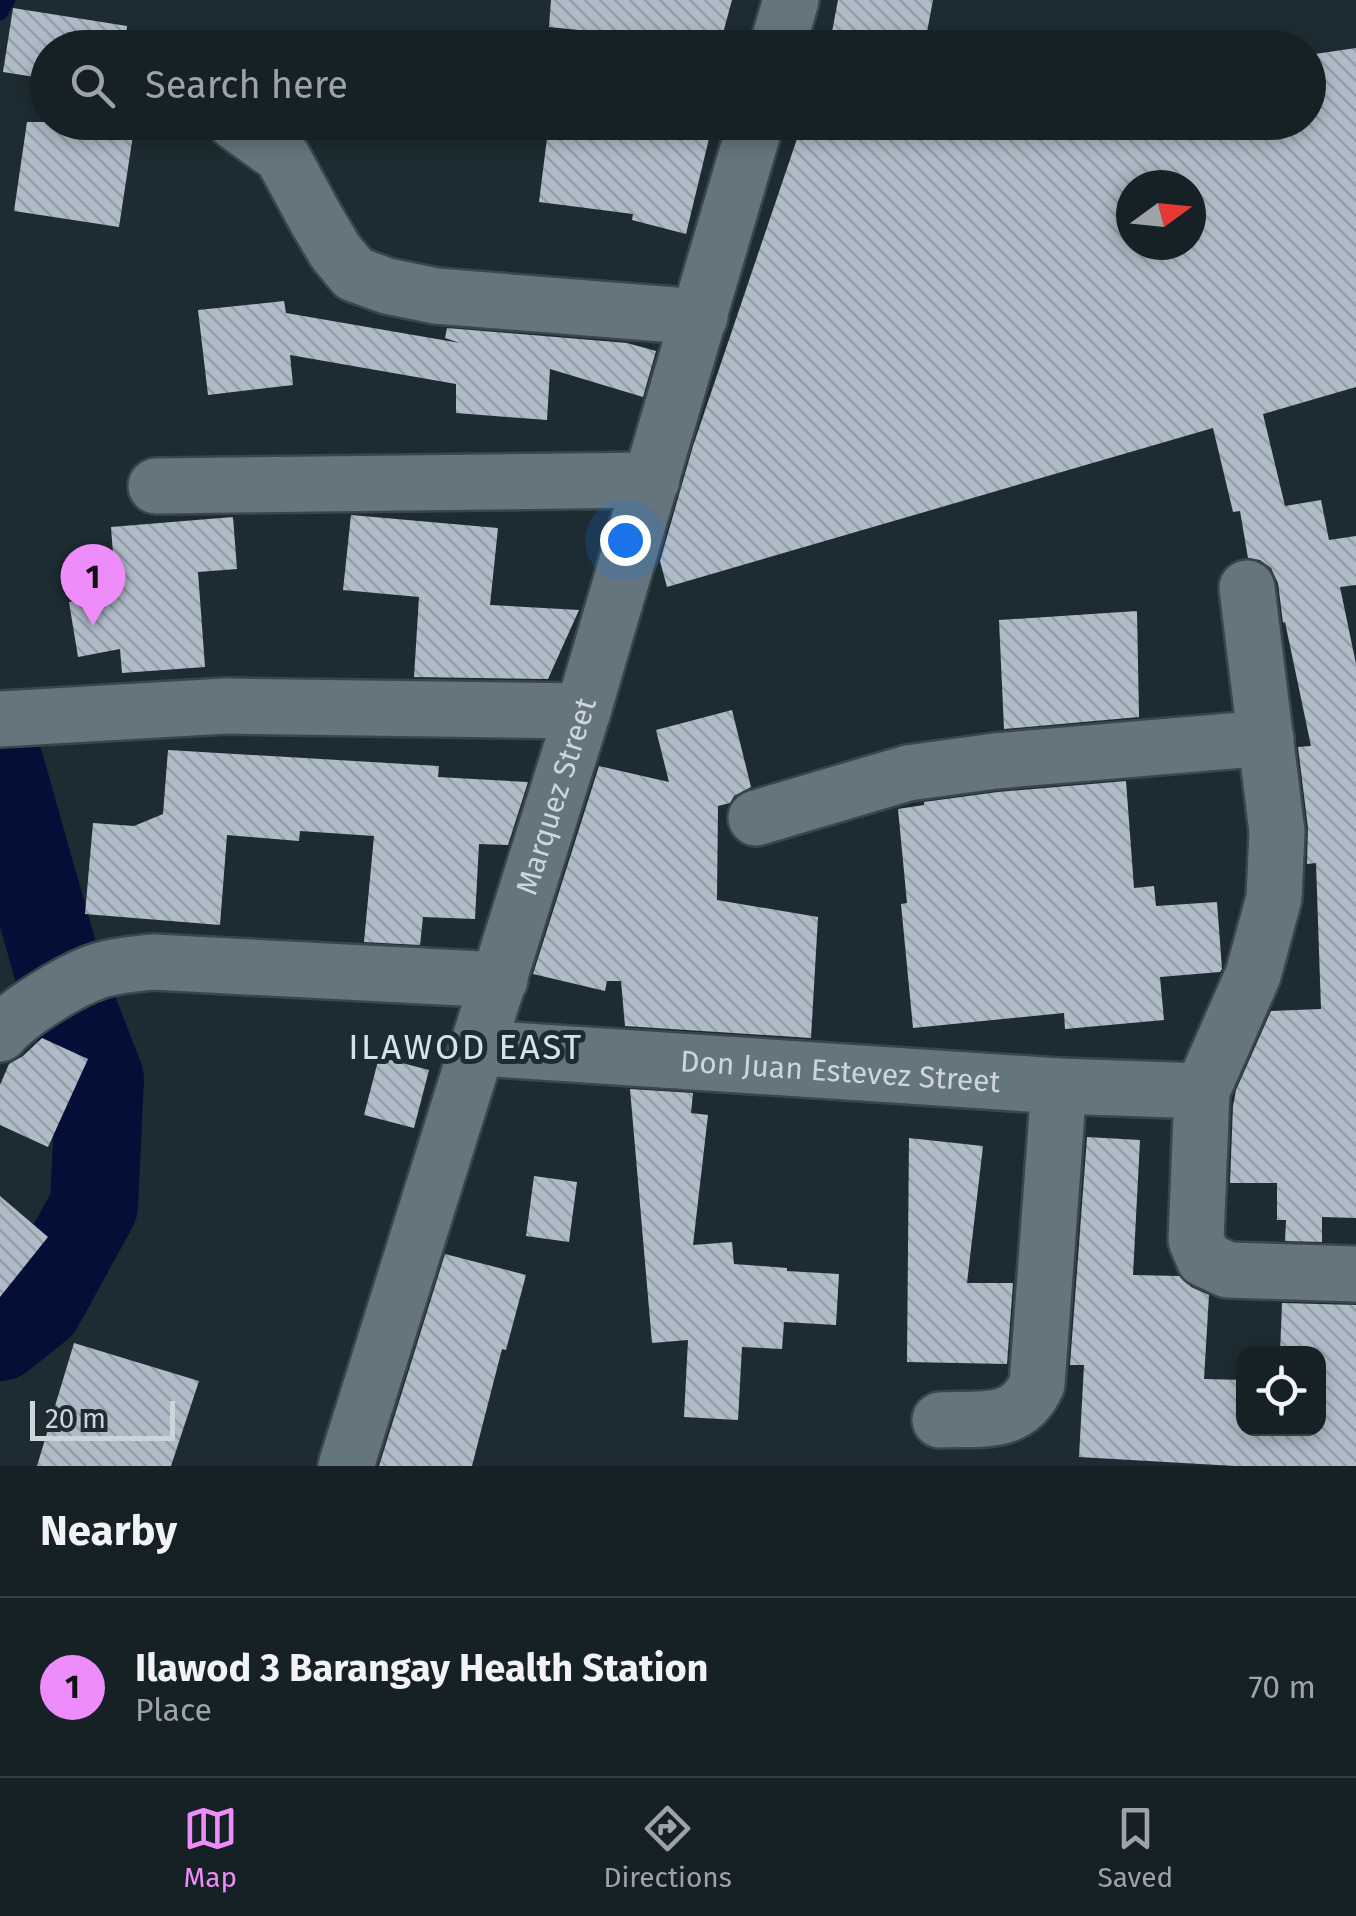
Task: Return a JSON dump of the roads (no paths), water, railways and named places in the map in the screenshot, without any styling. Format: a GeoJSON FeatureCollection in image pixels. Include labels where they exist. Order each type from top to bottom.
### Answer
{"type":"FeatureCollection","features":[{"type":"Feature","properties":{"kind":"street"},"geometry":{"type":"LineString","coordinates":[[782,30],[790,0]]}},
{"type":"Feature","properties":{"kind":"street"},"geometry":{"type":"LineString","coordinates":[[260,140],[282,156],[335,250],[354,274],[387,286],[436,296],[700,317]]}},
{"type":"Feature","properties":{"kind":"street","name":"Marquez Street"},"geometry":{"type":"LineString","coordinates":[[346,1466],[583,711],[751,140]]}},
{"type":"Feature","properties":{"kind":"street"},"geometry":{"type":"LineString","coordinates":[[156,486],[652,480]]}},
{"type":"Feature","properties":{"kind":"street"},"geometry":{"type":"LineString","coordinates":[[1247,588],[1277,832],[1274,898],[1253,975],[1202,1091],[1196,1240],[1204,1258],[1228,1270],[1356,1274]]}},
{"type":"Feature","properties":{"kind":"street"},"geometry":{"type":"LineString","coordinates":[[17,717],[226,706],[583,711]]}},
{"type":"Feature","properties":{"kind":"street"},"geometry":{"type":"LineString","coordinates":[[756,818],[908,774],[994,762],[1266,738]]}},
{"type":"Feature","properties":{"kind":"street"},"geometry":{"type":"LineString","coordinates":[[15,1021],[95,972],[153,962],[500,980]]}},
{"type":"Feature","properties":{"kind":"street","name":"Don Juan Estevez Street"},"geometry":{"type":"LineString","coordinates":[[479,1048],[1059,1086],[1202,1091]]}},
{"type":"Feature","properties":{"kind":"street"},"geometry":{"type":"LineString","coordinates":[[940,1420],[1000,1417],[1016,1412],[1030,1399],[1036,1384],[1059,1086]]}},
{"type":"Feature","properties":{"kind":"waterway"},"geometry":{"type":"LineString","coordinates":[[0,13],[8,0]]}},
{"type":"Feature","properties":{"kind":"waterway"},"geometry":{"type":"LineString","coordinates":[[0,765],[58,970],[100,1079],[94,1206],[39,1306],[0,1337]]}},
{"type":"Feature","properties":{"kind":"place","name":"Ilawod 3 Barangay Health Station"},"geometry":{"type":"Point","coordinates":[93,626]}},
{"type":"Feature","properties":{"kind":"district","name":"ILAWOD EAST"},"geometry":{"type":"Point","coordinates":[466,1047]}}]}
